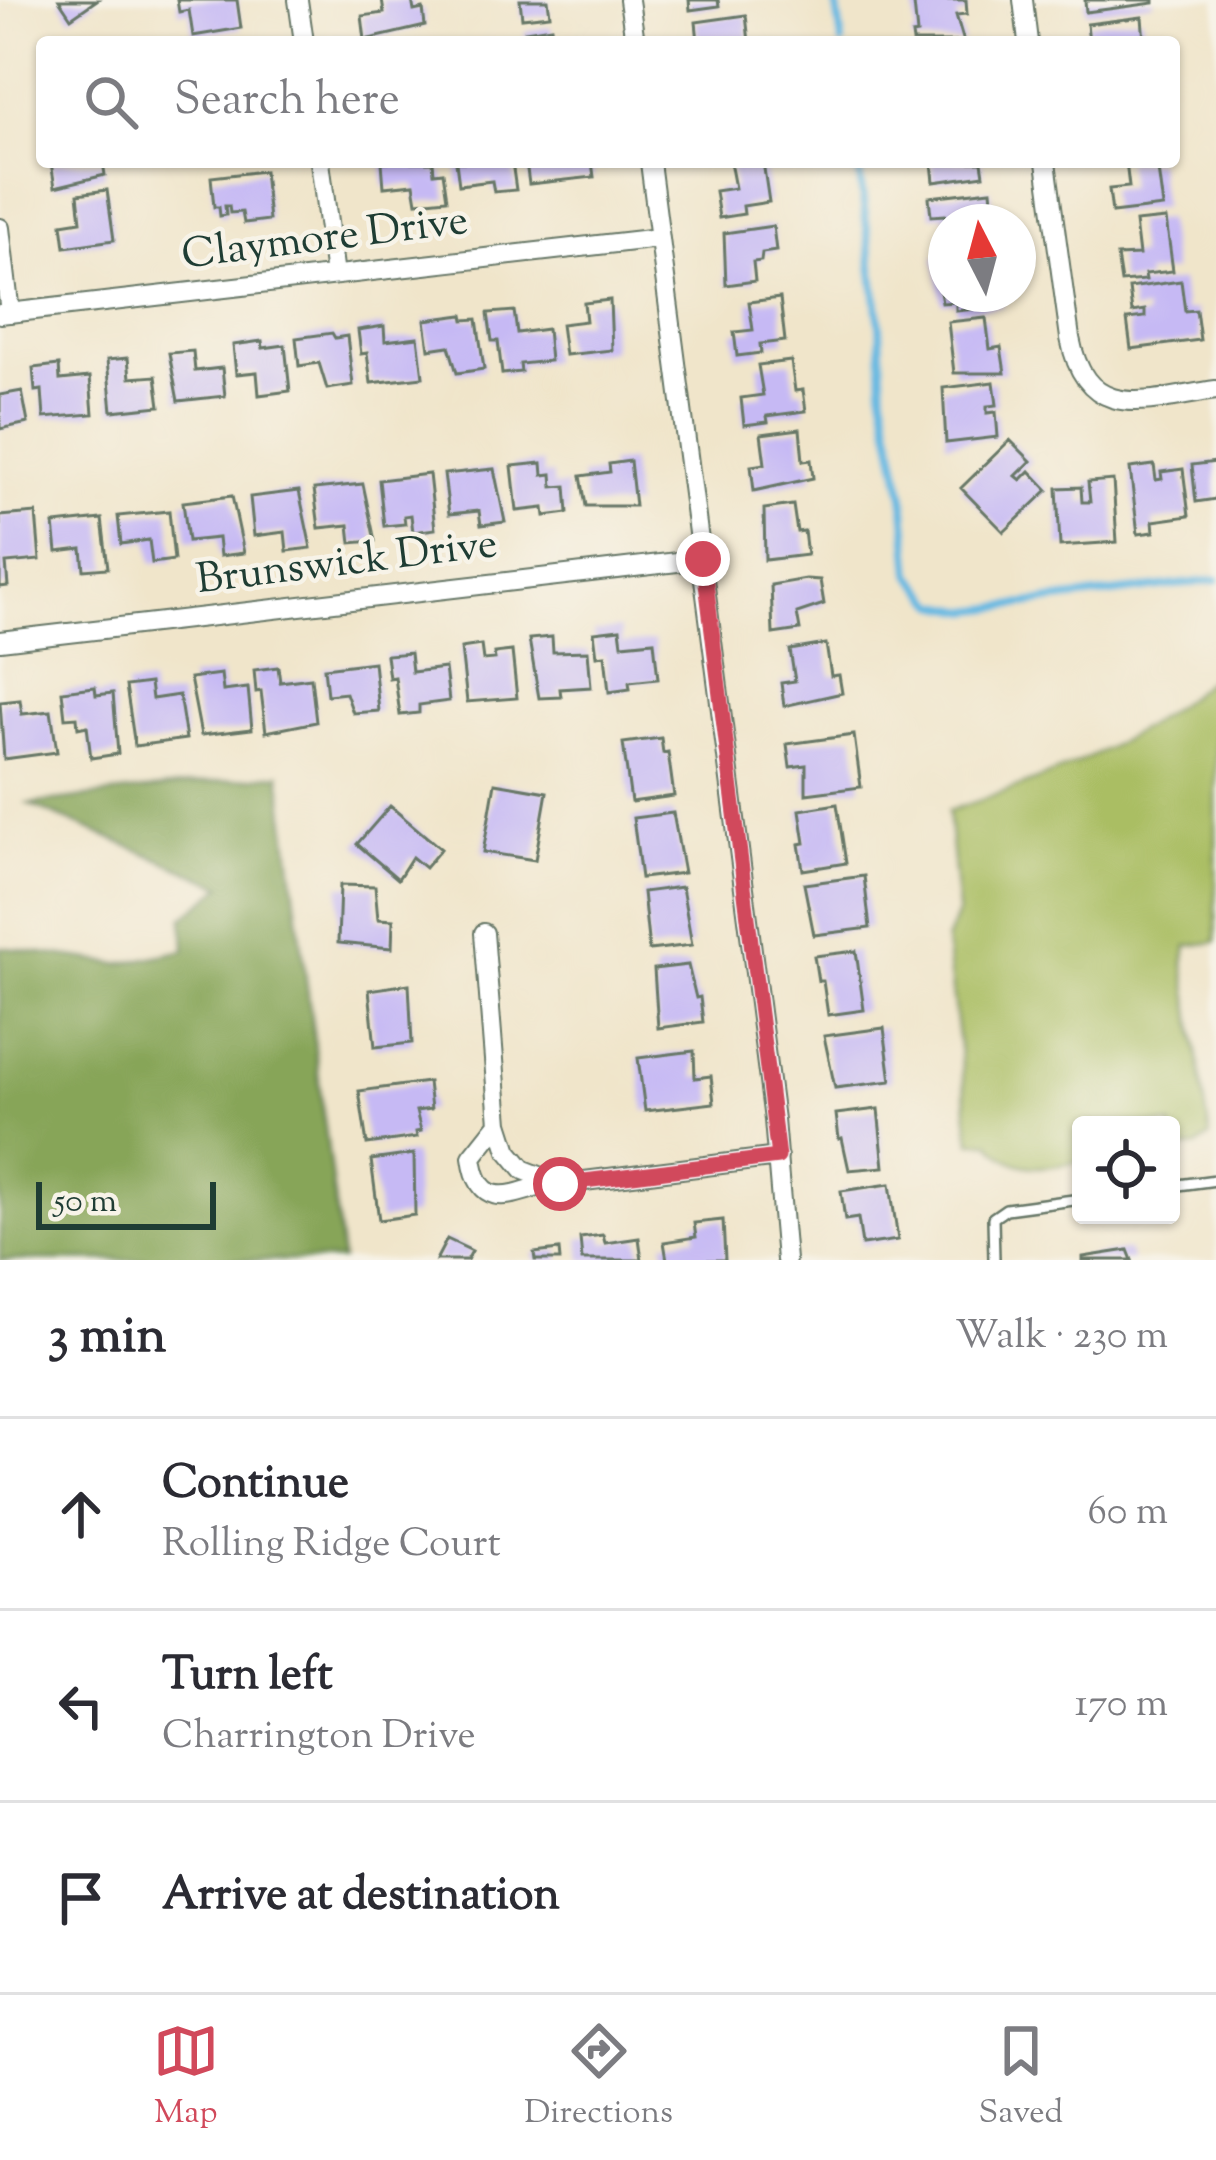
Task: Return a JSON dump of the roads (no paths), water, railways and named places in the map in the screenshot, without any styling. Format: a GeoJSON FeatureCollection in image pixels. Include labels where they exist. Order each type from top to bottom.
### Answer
{"type":"FeatureCollection","features":[{"type":"Feature","properties":{"kind":"street"},"geometry":{"type":"LineString","coordinates":[[298,0],[303,36]]}},
{"type":"Feature","properties":{"kind":"street"},"geometry":{"type":"LineString","coordinates":[[629,0],[633,36]]}},
{"type":"Feature","properties":{"kind":"street"},"geometry":{"type":"LineString","coordinates":[[1023,0],[1027,36]]}},
{"type":"Feature","properties":{"kind":"street"},"geometry":{"type":"LineString","coordinates":[[321,168],[335,275]]}},
{"type":"Feature","properties":{"kind":"street"},"geometry":{"type":"LineString","coordinates":[[651,168],[778,1157],[785,1260]]}},
{"type":"Feature","properties":{"kind":"street"},"geometry":{"type":"LineString","coordinates":[[1047,168],[1076,367],[1093,388],[1115,399],[1135,401],[1216,390]]}},
{"type":"Feature","properties":{"kind":"street"},"geometry":{"type":"LineString","coordinates":[[0,228],[5,314]]}},
{"type":"Feature","properties":{"kind":"street","name":"Claymore Drive"},"geometry":{"type":"LineString","coordinates":[[5,314],[659,238]]}},
{"type":"Feature","properties":{"kind":"street","name":"Brunswick Drive"},"geometry":{"type":"LineString","coordinates":[[0,641],[703,559]]}},
{"type":"Feature","properties":{"kind":"street"},"geometry":{"type":"LineString","coordinates":[[484,933],[499,1124],[513,1159],[550,1183]]}},
{"type":"Feature","properties":{"kind":"street"},"geometry":{"type":"LineString","coordinates":[[499,1124],[472,1157],[474,1175],[499,1197],[550,1183],[778,1157]]}},
{"type":"Feature","properties":{"kind":"lane"},"geometry":{"type":"LineString","coordinates":[[1180,1185],[1216,1180]]}},
{"type":"Feature","properties":{"kind":"lane"},"geometry":{"type":"LineString","coordinates":[[994,1260],[992,1218],[1006,1210],[1072,1200]]}},
{"type":"Feature","properties":{"kind":"waterway"},"geometry":{"type":"LineString","coordinates":[[836,0],[841,36]]}},
{"type":"Feature","properties":{"kind":"waterway"},"geometry":{"type":"LineString","coordinates":[[859,168],[880,326],[883,394],[904,497],[911,574],[937,604],[970,611],[1216,580]]}}]}
